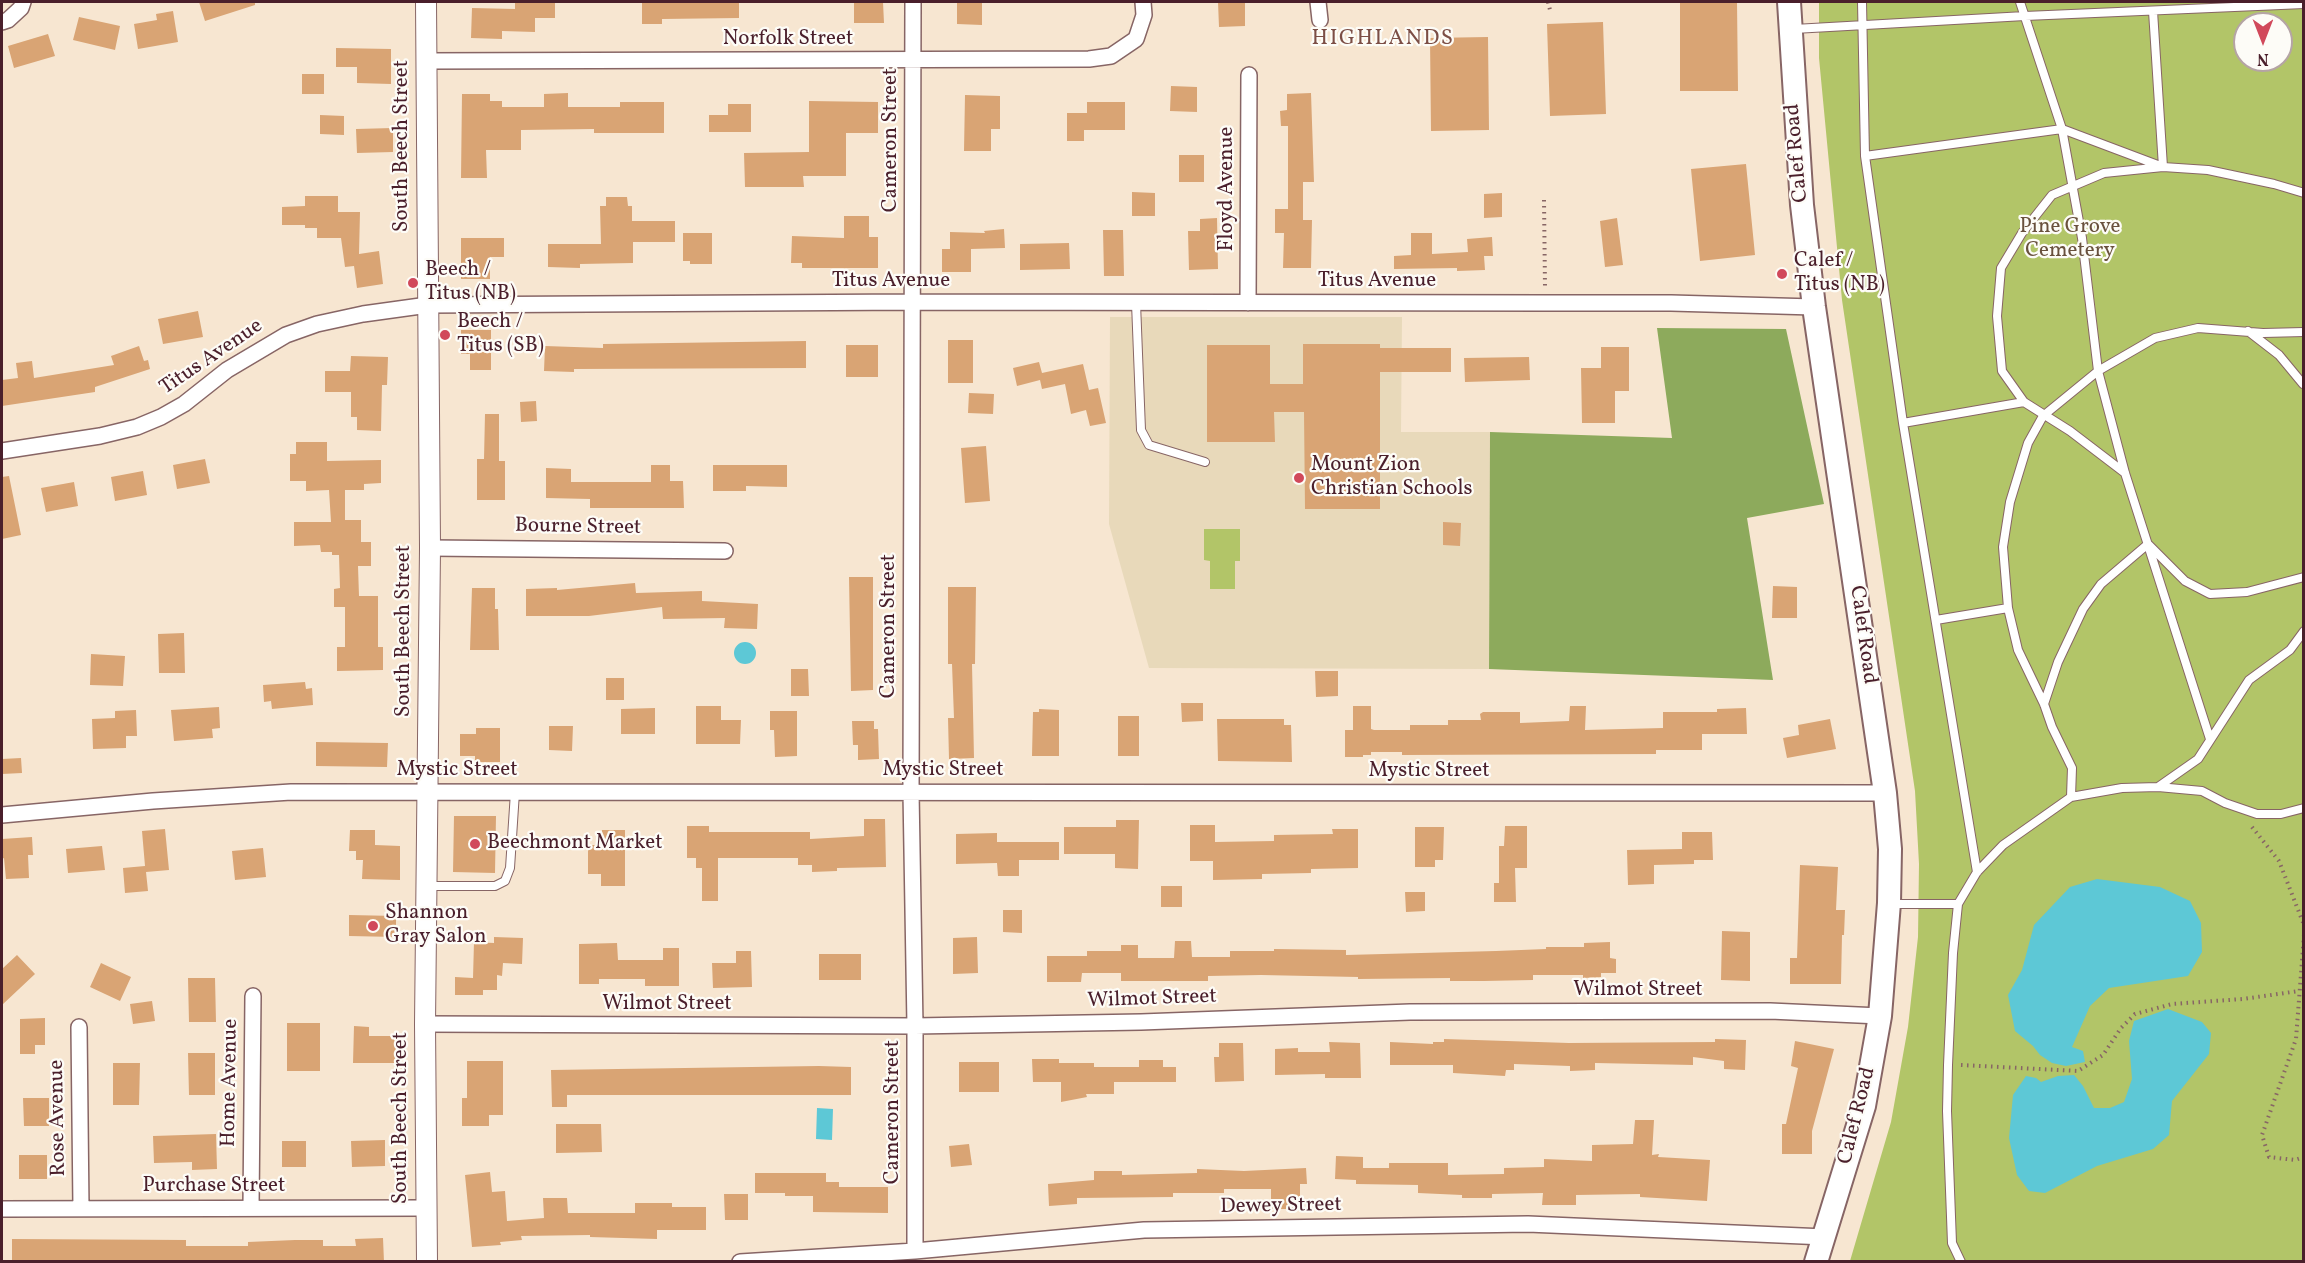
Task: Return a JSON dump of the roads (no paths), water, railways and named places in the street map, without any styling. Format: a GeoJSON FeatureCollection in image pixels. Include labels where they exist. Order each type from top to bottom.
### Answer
{"type":"FeatureCollection","features":[{"type":"Feature","properties":{"kind":"main road","name":"Calef Road"},"geometry":{"type":"LineString","coordinates":[[1788,2],[1802,205],[1814,307],[1886,793],[1890,849],[1889,903],[1880,1016],[1864,1106],[1816,1262]]}},
{"type":"Feature","properties":{"kind":"street"},"geometry":{"type":"LineString","coordinates":[[2,22],[8,20],[21,8],[22,2]]}},
{"type":"Feature","properties":{"kind":"street","name":"South Beech Street"},"geometry":{"type":"LineString","coordinates":[[426,2],[430,548],[425,1024],[427,1262]]}},
{"type":"Feature","properties":{"kind":"street","name":"Cameron Street"},"geometry":{"type":"LineString","coordinates":[[913,2],[910,792],[915,1026],[915,1251]]}},
{"type":"Feature","properties":{"kind":"street","name":"Norfolk Street"},"geometry":{"type":"LineString","coordinates":[[427,61],[1089,60],[1112,56],[1130,44],[1139,32],[1144,15],[1143,2]]}},
{"type":"Feature","properties":{"kind":"street"},"geometry":{"type":"LineString","coordinates":[[1318,2],[1320,20]]}},
{"type":"Feature","properties":{"kind":"street","name":"Floyd Avenue"},"geometry":{"type":"LineString","coordinates":[[1248,303],[1249,75]]}},
{"type":"Feature","properties":{"kind":"street","name":"Titus Avenue"},"geometry":{"type":"LineString","coordinates":[[2,451],[100,436],[137,427],[184,404],[227,370],[286,335],[317,324],[363,314],[428,305],[913,302],[1671,303],[1814,307]]}},
{"type":"Feature","properties":{"kind":"street","name":"Bourne Street"},"geometry":{"type":"LineString","coordinates":[[430,548],[725,551]]}},
{"type":"Feature","properties":{"kind":"street","name":"Mystic Street"},"geometry":{"type":"LineString","coordinates":[[2,815],[153,801],[291,792],[1886,793]]}},
{"type":"Feature","properties":{"kind":"street","name":"Home Avenue"},"geometry":{"type":"LineString","coordinates":[[251,1207],[253,996]]}},
{"type":"Feature","properties":{"kind":"street","name":"Wilmot Street"},"geometry":{"type":"LineString","coordinates":[[425,1024],[915,1026],[1153,1022],[1410,1012],[1770,1011],[1880,1016]]}},
{"type":"Feature","properties":{"kind":"street","name":"Rose Avenue"},"geometry":{"type":"LineString","coordinates":[[79,1028],[81,1209]]}},
{"type":"Feature","properties":{"kind":"street","name":"Purchase Street"},"geometry":{"type":"LineString","coordinates":[[2,1209],[426,1208]]}},
{"type":"Feature","properties":{"kind":"street","name":"Dewey Street"},"geometry":{"type":"LineString","coordinates":[[740,1262],[915,1251],[1168,1229],[1528,1224],[1825,1237]]}},
{"type":"Feature","properties":{"kind":"lane"},"geometry":{"type":"LineString","coordinates":[[1862,2],[1865,156],[1903,423],[1977,872]]}},
{"type":"Feature","properties":{"kind":"lane"},"geometry":{"type":"LineString","coordinates":[[2020,2],[2062,129],[2082,238],[2098,371],[2125,473],[2211,739]]}},
{"type":"Feature","properties":{"kind":"lane"},"geometry":{"type":"LineString","coordinates":[[1789,29],[2153,11],[2195,5],[2304,4]]}},
{"type":"Feature","properties":{"kind":"lane"},"geometry":{"type":"LineString","coordinates":[[2153,11],[2163,167]]}},
{"type":"Feature","properties":{"kind":"lane"},"geometry":{"type":"LineString","coordinates":[[1865,156],[2062,129],[2163,167]]}},
{"type":"Feature","properties":{"kind":"lane"},"geometry":{"type":"LineString","coordinates":[[2125,473],[2070,431],[2024,402],[2002,370],[1997,316],[2001,268],[2039,209],[2052,195],[2103,173],[2163,167],[2208,170],[2304,193]]}},
{"type":"Feature","properties":{"kind":"lane"},"geometry":{"type":"LineString","coordinates":[[1136,303],[1141,430],[1149,445],[1205,462]]}},
{"type":"Feature","properties":{"kind":"lane"},"geometry":{"type":"LineString","coordinates":[[2071,797],[2072,768],[2018,650],[2008,608],[2003,547],[2010,502],[2028,442],[2043,416],[2098,371],[2155,338],[2198,328],[2263,333],[2304,332]]}},
{"type":"Feature","properties":{"kind":"lane"},"geometry":{"type":"LineString","coordinates":[[2247,330],[2279,355],[2303,383],[2304,392]]}},
{"type":"Feature","properties":{"kind":"lane"},"geometry":{"type":"LineString","coordinates":[[1903,423],[2024,402]]}},
{"type":"Feature","properties":{"kind":"lane"},"geometry":{"type":"LineString","coordinates":[[2148,544],[2185,581],[2210,594],[2247,592],[2304,577]]}},
{"type":"Feature","properties":{"kind":"lane"},"geometry":{"type":"LineString","coordinates":[[2044,704],[2058,663],[2084,609],[2101,584],[2148,544]]}},
{"type":"Feature","properties":{"kind":"lane"},"geometry":{"type":"LineString","coordinates":[[1936,620],[2008,608]]}},
{"type":"Feature","properties":{"kind":"lane"},"geometry":{"type":"LineString","coordinates":[[2158,787],[2198,759],[2249,680],[2290,650],[2304,631]]}},
{"type":"Feature","properties":{"kind":"lane"},"geometry":{"type":"LineString","coordinates":[[1961,1262],[1952,1243],[1947,1111],[1948,1065],[1953,953],[1958,904],[1977,872],[2003,845],[2071,797],[2122,788],[2158,787],[2202,791],[2257,814],[2281,814],[2304,808]]}},
{"type":"Feature","properties":{"kind":"lane"},"geometry":{"type":"LineString","coordinates":[[427,886],[495,886],[505,881],[510,868],[515,792]]}},
{"type":"Feature","properties":{"kind":"lane"},"geometry":{"type":"LineString","coordinates":[[1889,903],[1958,904]]}},
{"type":"Feature","properties":{"kind":"water"},"geometry":{"type":"Polygon","coordinates":[[[741,642],[749,642],[756,649],[756,657],[749,664],[741,664],[734,657],[734,649],[741,642]]]}},
{"type":"Feature","properties":{"kind":"water"},"geometry":{"type":"Polygon","coordinates":[[[2097,879],[2160,887],[2190,901],[2201,923],[2202,952],[2188,976],[2109,988],[2090,1006],[2072,1047],[2083,1051],[2085,1062],[2066,1066],[2052,1063],[2040,1055],[2015,1031],[2008,995],[2022,970],[2034,925],[2070,887],[2097,879]]]}},
{"type":"Feature","properties":{"kind":"water"},"geometry":{"type":"Polygon","coordinates":[[[2168,1009],[2202,1022],[2211,1033],[2209,1054],[2172,1101],[2169,1135],[2153,1149],[2097,1166],[2045,1193],[2029,1191],[2017,1175],[2009,1138],[2013,1095],[2026,1076],[2036,1078],[2041,1082],[2058,1076],[2074,1075],[2083,1086],[2094,1108],[2110,1108],[2124,1102],[2132,1079],[2129,1041],[2134,1021],[2168,1009]]]}},
{"type":"Feature","properties":{"kind":"water"},"geometry":{"type":"Polygon","coordinates":[[[817,1108],[833,1109],[832,1140],[816,1139],[817,1108]]]}},
{"type":"Feature","properties":{"kind":"place","name":"Calef / Titus (NB)"},"geometry":{"type":"Point","coordinates":[1782,274]}},
{"type":"Feature","properties":{"kind":"place","name":"Beech / Titus (NB)"},"geometry":{"type":"Point","coordinates":[413,283]}},
{"type":"Feature","properties":{"kind":"place","name":"Beech / Titus (SB)"},"geometry":{"type":"Point","coordinates":[445,335]}},
{"type":"Feature","properties":{"kind":"place","name":"Mount Zion Christian Schools"},"geometry":{"type":"Point","coordinates":[1299,478]}},
{"type":"Feature","properties":{"kind":"place","name":"Beechmont Market"},"geometry":{"type":"Point","coordinates":[475,844]}},
{"type":"Feature","properties":{"kind":"place","name":"Shannon Gray Salon"},"geometry":{"type":"Point","coordinates":[373,926]}},
{"type":"Feature","properties":{"kind":"district","name":"HIGHLANDS"},"geometry":{"type":"Point","coordinates":[1383,40]}},
{"type":"Feature","properties":{"kind":"park label","name":"Pine Grove Cemetery"},"geometry":{"type":"Point","coordinates":[2070,240]}}]}
